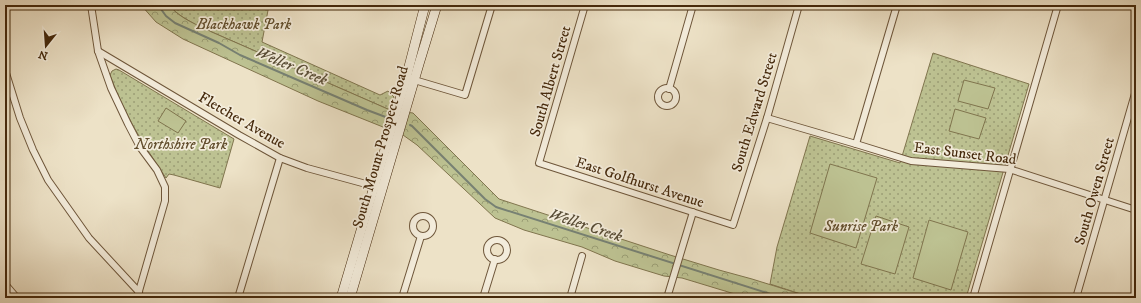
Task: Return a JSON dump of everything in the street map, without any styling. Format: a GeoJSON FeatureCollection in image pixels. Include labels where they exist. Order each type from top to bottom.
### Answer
{"type":"FeatureCollection","features":[{"type":"Feature","properties":{"kind":"main road","name":"South Mount Prospect Road"},"geometry":{"type":"LineString","coordinates":[[410,79],[425,5]]}},
{"type":"Feature","properties":{"kind":"main road","name":"South Mount Prospect Road"},"geometry":{"type":"LineString","coordinates":[[350,298],[393,136],[410,79],[437,5]]}},
{"type":"Feature","properties":{"kind":"main road","name":"South Mount Prospect Road"},"geometry":{"type":"LineString","coordinates":[[341,298],[378,188]]}},
{"type":"Feature","properties":{"kind":"street"},"geometry":{"type":"LineString","coordinates":[[91,5],[98,51],[110,88],[140,147],[157,170],[165,187],[165,201],[138,295]]}},
{"type":"Feature","properties":{"kind":"street"},"geometry":{"type":"LineString","coordinates":[[410,79],[465,95],[492,5]]}},
{"type":"Feature","properties":{"kind":"street","name":"South Albert Street"},"geometry":{"type":"LineString","coordinates":[[539,163],[586,5]]}},
{"type":"Feature","properties":{"kind":"street"},"geometry":{"type":"LineString","coordinates":[[670,89],[693,5]]}},
{"type":"Feature","properties":{"kind":"street","name":"South Edward Street"},"geometry":{"type":"LineString","coordinates":[[734,226],[799,5]]}},
{"type":"Feature","properties":{"kind":"street"},"geometry":{"type":"LineString","coordinates":[[856,144],[897,5]]}},
{"type":"Feature","properties":{"kind":"street"},"geometry":{"type":"LineString","coordinates":[[973,298],[1009,169],[1058,5]]}},
{"type":"Feature","properties":{"kind":"street","name":"Fletcher Avenue"},"geometry":{"type":"LineString","coordinates":[[98,51],[280,158],[306,168],[378,188]]}},
{"type":"Feature","properties":{"kind":"street"},"geometry":{"type":"LineString","coordinates":[[5,70],[20,118],[33,150],[48,180],[89,238],[138,295]]}},
{"type":"Feature","properties":{"kind":"street","name":"South Owen Street"},"geometry":{"type":"LineString","coordinates":[[1076,298],[1136,90]]}},
{"type":"Feature","properties":{"kind":"street","name":"East Sunset Road"},"geometry":{"type":"LineString","coordinates":[[767,118],[911,161],[1009,169],[1136,210]]}},
{"type":"Feature","properties":{"kind":"street"},"geometry":{"type":"LineString","coordinates":[[238,298],[280,158]]}},
{"type":"Feature","properties":{"kind":"street","name":"East Golfhurst Avenue"},"geometry":{"type":"LineString","coordinates":[[539,163],[734,226]]}},
{"type":"Feature","properties":{"kind":"street"},"geometry":{"type":"LineString","coordinates":[[667,298],[693,212]]}},
{"type":"Feature","properties":{"kind":"street"},"geometry":{"type":"LineString","coordinates":[[402,298],[421,236]]}},
{"type":"Feature","properties":{"kind":"street"},"geometry":{"type":"LineString","coordinates":[[570,298],[582,256]]}},
{"type":"Feature","properties":{"kind":"street"},"geometry":{"type":"LineString","coordinates":[[483,298],[494,259]]}},
{"type":"Feature","properties":{"kind":"street"},"geometry":{"type":"LineString","coordinates":[[5,284],[17,298]]}},
{"type":"Feature","properties":{"kind":"green space","name":"Weller Creek"},"geometry":{"type":"Polygon","coordinates":[[[141,5],[169,5],[184,18],[214,33],[390,110],[413,113],[499,199],[670,255],[813,298],[748,298],[682,278],[664,276],[615,261],[582,247],[524,230],[495,218],[417,145],[403,135],[318,101],[183,39],[156,22],[141,5]]]}},
{"type":"Feature","properties":{"kind":"green space","name":"Blackhawk Park"},"geometry":{"type":"Polygon","coordinates":[[[169,5],[269,5],[262,42],[380,95],[388,91],[394,97],[390,110],[198,26],[172,9],[169,5]]]}},
{"type":"Feature","properties":{"kind":"green space","name":"Sunrise Park"},"geometry":{"type":"Polygon","coordinates":[[[933,53],[1029,84],[966,298],[813,298],[770,284],[777,247],[810,136],[900,163],[933,53]]]}},
{"type":"Feature","properties":{"kind":"green space","name":"Northshire Park"},"geometry":{"type":"Polygon","coordinates":[[[116,69],[234,139],[220,188],[169,174],[166,178],[142,141],[121,103],[110,75],[112,71],[116,69]]]}},
{"type":"Feature","properties":{"kind":"green space"},"geometry":{"type":"Polygon","coordinates":[[[964,80],[995,88],[988,109],[958,101],[964,80]]]}},
{"type":"Feature","properties":{"kind":"green space"},"geometry":{"type":"Polygon","coordinates":[[[166,108],[186,121],[178,133],[158,121],[166,108]]]}},
{"type":"Feature","properties":{"kind":"green space"},"geometry":{"type":"Polygon","coordinates":[[[955,109],[986,118],[979,139],[949,131],[955,109]]]}},
{"type":"Feature","properties":{"kind":"green space"},"geometry":{"type":"Polygon","coordinates":[[[830,164],[877,178],[856,248],[810,233],[830,164]]]}},
{"type":"Feature","properties":{"kind":"green space"},"geometry":{"type":"Polygon","coordinates":[[[876,216],[909,227],[895,274],[861,264],[876,216]]]}},
{"type":"Feature","properties":{"kind":"green space"},"geometry":{"type":"Polygon","coordinates":[[[929,220],[968,232],[951,290],[913,278],[929,220]]]}},
{"type":"Feature","properties":{"kind":"waterway","name":"Weller Creek"},"geometry":{"type":"LineString","coordinates":[[158,5],[166,16],[175,23],[219,43],[240,55],[391,119]]}},
{"type":"Feature","properties":{"kind":"waterway","name":"Weller Creek"},"geometry":{"type":"LineString","coordinates":[[410,125],[485,199],[496,207],[783,298]]}}]}
